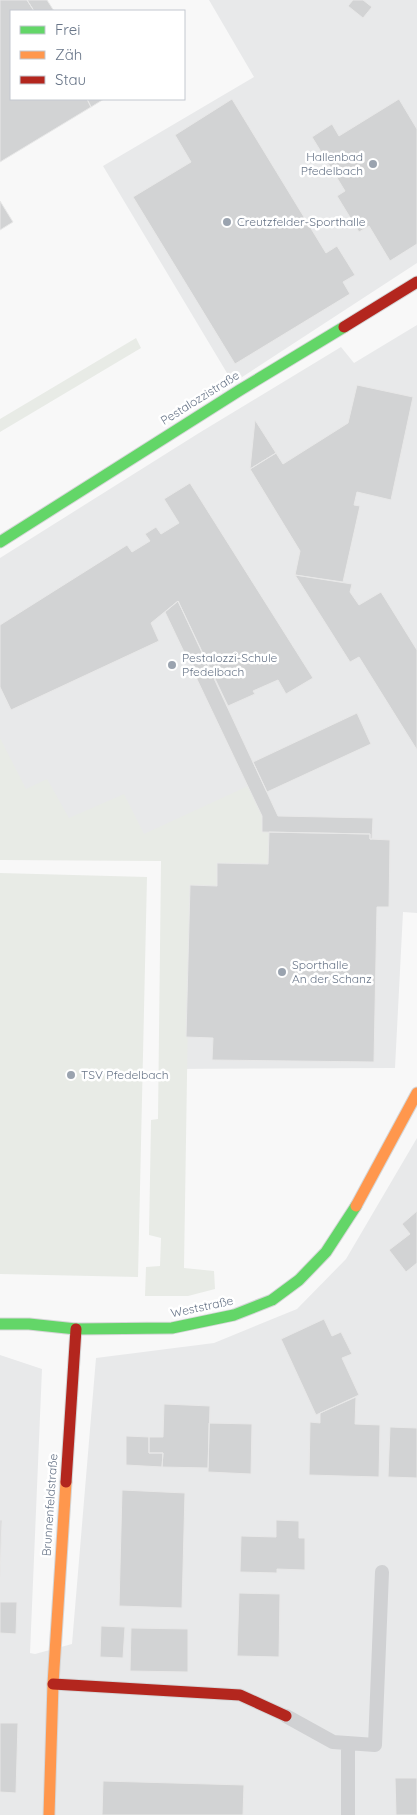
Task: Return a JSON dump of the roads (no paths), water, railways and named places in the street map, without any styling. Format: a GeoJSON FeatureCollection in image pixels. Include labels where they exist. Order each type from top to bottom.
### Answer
{"type":"FeatureCollection","features":[{"type":"Feature","properties":{"kind":"street","name":"Pestalozzistraße"},"geometry":{"type":"LineString","coordinates":[[0,542],[240,390],[417,282]]}},
{"type":"Feature","properties":{"kind":"street","name":"Weststraße"},"geometry":{"type":"LineString","coordinates":[[0,1324],[29,1324],[76,1329],[172,1328],[234,1315],[272,1300],[299,1280],[326,1252],[354,1209],[417,1092]]}},
{"type":"Feature","properties":{"kind":"street","name":"Brunnenfeldstraße"},"geometry":{"type":"LineString","coordinates":[[49,1815],[52,1684],[76,1329]]}},
{"type":"Feature","properties":{"kind":"street"},"geometry":{"type":"LineString","coordinates":[[52,1684],[240,1695],[286,1716]]}},
{"type":"Feature","properties":{"kind":"lane"},"geometry":{"type":"LineString","coordinates":[[286,1716],[333,1742],[375,1744],[382,1572]]}},
{"type":"Feature","properties":{"kind":"lane"},"geometry":{"type":"LineString","coordinates":[[348,1743],[348,1815]]}},
{"type":"Feature","properties":{"kind":"place","name":"Hallenbad Pfedelbach"},"geometry":{"type":"Point","coordinates":[373,164]}},
{"type":"Feature","properties":{"kind":"place","name":"Creutzfelder-Sporthalle"},"geometry":{"type":"Point","coordinates":[227,222]}},
{"type":"Feature","properties":{"kind":"place","name":"Pestalozzi-Schule Pfedelbach"},"geometry":{"type":"Point","coordinates":[172,665]}},
{"type":"Feature","properties":{"kind":"place","name":"Sporthalle An der Schanz"},"geometry":{"type":"Point","coordinates":[282,972]}},
{"type":"Feature","properties":{"kind":"place","name":"TSV Pfedelbach"},"geometry":{"type":"Point","coordinates":[71,1075]}}]}
